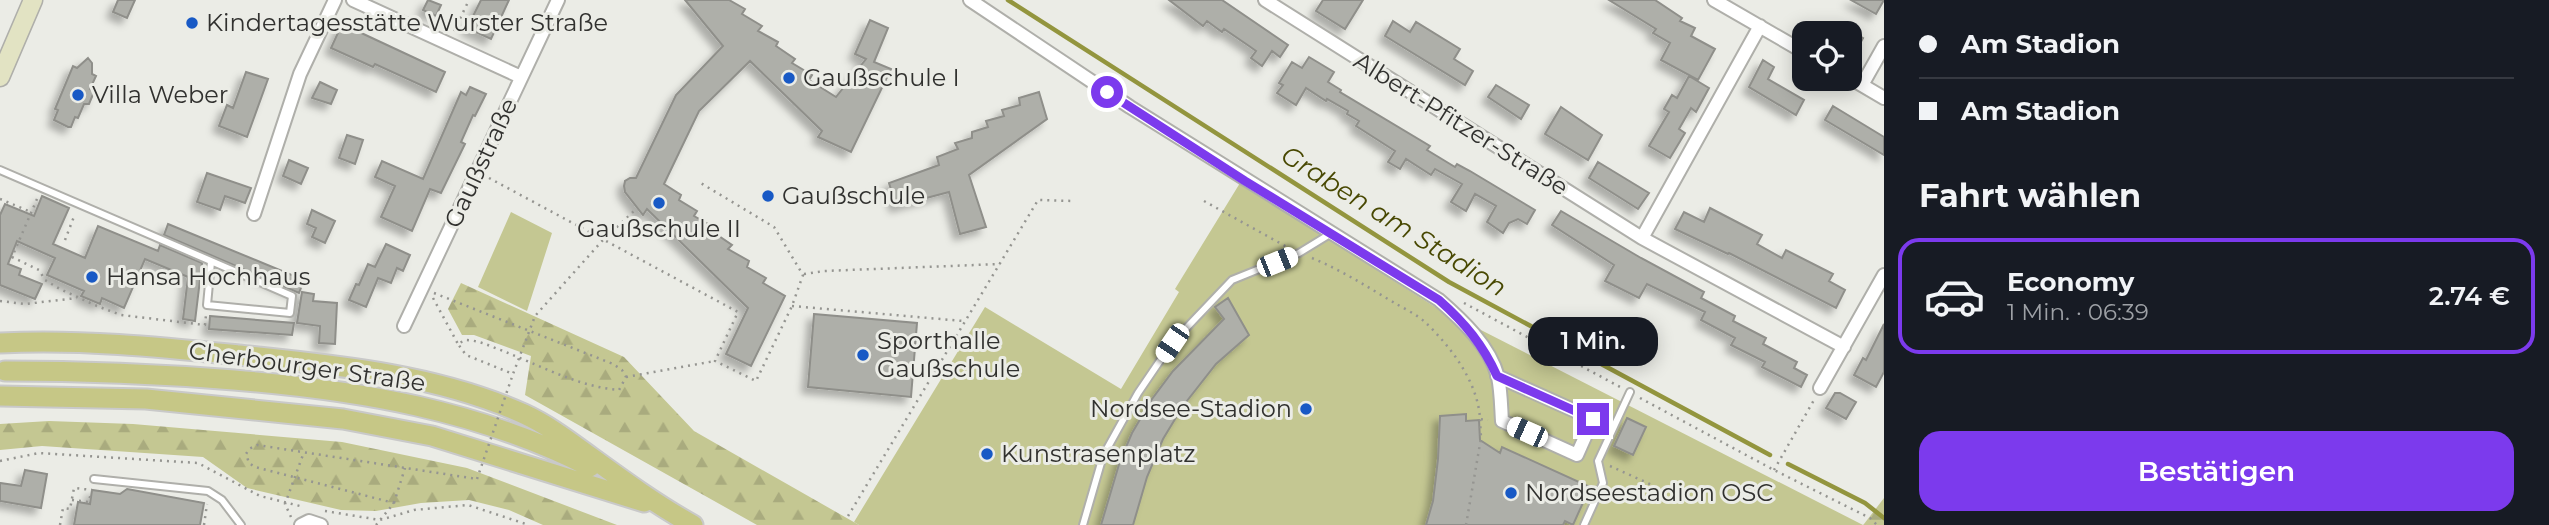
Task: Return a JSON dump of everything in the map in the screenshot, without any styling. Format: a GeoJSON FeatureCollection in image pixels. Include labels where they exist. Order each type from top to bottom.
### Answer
{"type":"FeatureCollection","features":[{"type":"Feature","properties":{"kind":"main road","name":"Cherbourger Straße"},"geometry":{"type":"LineString","coordinates":[[0,343],[109,342],[386,374],[457,390],[503,405],[548,426],[664,509],[693,525]]}},
{"type":"Feature","properties":{"kind":"main road"},"geometry":{"type":"LineString","coordinates":[[5,371],[169,375],[317,388],[415,404],[482,422],[548,447],[620,482],[664,509]]}},
{"type":"Feature","properties":{"kind":"main road","name":"Cherbourger Straße"},"geometry":{"type":"LineString","coordinates":[[0,396],[146,399],[343,419],[432,436],[664,509]]}},
{"type":"Feature","properties":{"kind":"street"},"geometry":{"type":"LineString","coordinates":[[0,77],[33,0]]}},
{"type":"Feature","properties":{"kind":"street"},"geometry":{"type":"LineString","coordinates":[[254,214],[300,75],[335,0]]}},
{"type":"Feature","properties":{"kind":"street"},"geometry":{"type":"LineString","coordinates":[[353,0],[521,77]]}},
{"type":"Feature","properties":{"kind":"street","name":"Gaußstraße"},"geometry":{"type":"LineString","coordinates":[[404,326],[558,0]]}},
{"type":"Feature","properties":{"kind":"street"},"geometry":{"type":"LineString","coordinates":[[970,0],[1130,107],[1447,307],[1463,321],[1486,353],[1497,376],[1502,421],[1577,455],[1593,419],[1497,376]]}},
{"type":"Feature","properties":{"kind":"street","name":"Albert-Pfitzer-Straße"},"geometry":{"type":"LineString","coordinates":[[1265,0],[1284,5],[1642,238],[1844,347]]}},
{"type":"Feature","properties":{"kind":"street"},"geometry":{"type":"LineString","coordinates":[[1714,0],[1792,45]]}},
{"type":"Feature","properties":{"kind":"street"},"geometry":{"type":"LineString","coordinates":[[1642,238],[1760,26]]}},
{"type":"Feature","properties":{"kind":"street"},"geometry":{"type":"LineString","coordinates":[[1884,46],[1862,85],[1884,98]]}},
{"type":"Feature","properties":{"kind":"street"},"geometry":{"type":"LineString","coordinates":[[1821,388],[1884,275]]}},
{"type":"Feature","properties":{"kind":"street"},"geometry":{"type":"LineString","coordinates":[[301,525],[309,521],[321,525]]}},
{"type":"Feature","properties":{"kind":"lane"},"geometry":{"type":"LineString","coordinates":[[0,170],[292,296],[290,313],[207,305],[211,262]]}},
{"type":"Feature","properties":{"kind":"lane"},"geometry":{"type":"LineString","coordinates":[[1083,525],[1103,456],[1138,393],[1172,343],[1232,280],[1299,253],[1330,234]]}},
{"type":"Feature","properties":{"kind":"lane"},"geometry":{"type":"LineString","coordinates":[[1584,525],[1603,483],[1598,461],[1630,392]]}},
{"type":"Feature","properties":{"kind":"lane"},"geometry":{"type":"LineString","coordinates":[[94,480],[208,491],[222,500],[241,525]]}},
{"type":"Feature","properties":{"kind":"path"},"geometry":{"type":"LineString","coordinates":[[448,44],[469,0]]}},
{"type":"Feature","properties":{"kind":"path"},"geometry":{"type":"LineString","coordinates":[[477,171],[738,312],[715,361]]}},
{"type":"Feature","properties":{"kind":"path"},"geometry":{"type":"LineString","coordinates":[[699,182],[774,227],[803,275]]}},
{"type":"Feature","properties":{"kind":"path"},"geometry":{"type":"LineString","coordinates":[[41,189],[12,257],[39,270],[45,280],[78,298],[121,315],[205,325],[207,305]]}},
{"type":"Feature","properties":{"kind":"path"},"geometry":{"type":"LineString","coordinates":[[848,516],[1038,200],[1073,201]]}},
{"type":"Feature","properties":{"kind":"path"},"geometry":{"type":"LineString","coordinates":[[1,201],[32,212]]}},
{"type":"Feature","properties":{"kind":"path"},"geometry":{"type":"LineString","coordinates":[[1204,201],[1299,253],[1337,268],[1423,320],[1449,349],[1466,374],[1479,403],[1481,438],[1466,525]]}},
{"type":"Feature","properties":{"kind":"path"},"geometry":{"type":"LineString","coordinates":[[65,240],[79,205]]}},
{"type":"Feature","properties":{"kind":"path"},"geometry":{"type":"LineString","coordinates":[[394,503],[255,467],[249,463],[246,454],[257,445],[477,479],[535,316],[602,240],[634,211]]}},
{"type":"Feature","properties":{"kind":"path"},"geometry":{"type":"LineString","coordinates":[[803,275],[824,271],[1000,264]]}},
{"type":"Feature","properties":{"kind":"path"},"geometry":{"type":"LineString","coordinates":[[626,377],[715,361],[756,381],[792,306],[803,275]]}},
{"type":"Feature","properties":{"kind":"path"},"geometry":{"type":"LineString","coordinates":[[513,374],[466,355],[430,292],[613,364],[622,370],[626,377]]}},
{"type":"Feature","properties":{"kind":"path"},"geometry":{"type":"LineString","coordinates":[[0,301],[25,304],[78,298]]}},
{"type":"Feature","properties":{"kind":"path"},"geometry":{"type":"LineString","coordinates":[[1459,300],[1774,470],[1870,518],[1877,525]]}},
{"type":"Feature","properties":{"kind":"path"},"geometry":{"type":"LineString","coordinates":[[792,306],[964,321]]}},
{"type":"Feature","properties":{"kind":"path"},"geometry":{"type":"LineString","coordinates":[[458,344],[472,340],[604,389],[619,390],[626,377]]}},
{"type":"Feature","properties":{"kind":"path"},"geometry":{"type":"LineString","coordinates":[[1774,470],[1821,388]]}},
{"type":"Feature","properties":{"kind":"path"},"geometry":{"type":"LineString","coordinates":[[1480,419],[1502,421]]}},
{"type":"Feature","properties":{"kind":"path"},"geometry":{"type":"LineString","coordinates":[[295,525],[285,504],[304,452]]}},
{"type":"Feature","properties":{"kind":"path"},"geometry":{"type":"LineString","coordinates":[[0,461],[39,453],[198,463],[242,488],[285,504],[307,508]]}},
{"type":"Feature","properties":{"kind":"path"},"geometry":{"type":"LineString","coordinates":[[1598,461],[1652,485]]}},
{"type":"Feature","properties":{"kind":"path"},"geometry":{"type":"LineString","coordinates":[[376,525],[394,503],[405,468]]}},
{"type":"Feature","properties":{"kind":"path"},"geometry":{"type":"LineString","coordinates":[[72,500],[89,502],[94,480]]}},
{"type":"Feature","properties":{"kind":"path"},"geometry":{"type":"LineString","coordinates":[[60,525],[63,508],[70,509],[74,488],[91,491]]}},
{"type":"Feature","properties":{"kind":"path"},"geometry":{"type":"LineString","coordinates":[[204,525],[208,491]]}},
{"type":"Feature","properties":{"kind":"path"},"geometry":{"type":"LineString","coordinates":[[318,510],[380,520],[414,510],[468,505],[529,525]]}},
{"type":"Feature","properties":{"kind":"green space"},"geometry":{"type":"Polygon","coordinates":[[[1240,183],[1432,305],[1863,525],[859,525],[854,522],[985,307],[1121,389],[1179,292],[1175,289],[1240,183]]]}},
{"type":"Feature","properties":{"kind":"green space"},"geometry":{"type":"Polygon","coordinates":[[[511,212],[552,233],[527,311],[478,287],[511,212]]]}},
{"type":"Feature","properties":{"kind":"green space"},"geometry":{"type":"Polygon","coordinates":[[[461,283],[624,357],[694,431],[859,525],[757,525],[525,395],[531,356],[474,335],[462,335],[448,309],[461,283]]]}},
{"type":"Feature","properties":{"kind":"green space"},"geometry":{"type":"Polygon","coordinates":[[[49,421],[133,424],[342,442],[467,468],[617,525],[543,525],[509,510],[469,500],[421,503],[376,511],[341,510],[247,488],[203,457],[42,446],[0,450],[0,424],[49,421]]]}},
{"type":"Feature","properties":{"kind":"green space"},"geometry":{"type":"Polygon","coordinates":[[[1884,498],[1884,525],[1863,525],[1864,524],[1884,498]]]}},
{"type":"Feature","properties":{"kind":"building"},"geometry":{"type":"Polygon","coordinates":[[[118,0],[135,0],[127,18],[113,12],[118,0]]]}},
{"type":"Feature","properties":{"kind":"building"},"geometry":{"type":"Polygon","coordinates":[[[428,0],[441,5],[436,16],[423,10],[428,0]]]}},
{"type":"Feature","properties":{"kind":"building"},"geometry":{"type":"Polygon","coordinates":[[[481,0],[509,0],[491,39],[467,28],[481,0]]]}},
{"type":"Feature","properties":{"kind":"building"},"geometry":{"type":"Polygon","coordinates":[[[685,0],[729,0],[745,9],[742,14],[762,26],[758,31],[778,42],[776,46],[795,59],[792,63],[812,75],[809,80],[836,97],[866,59],[855,54],[870,20],[888,28],[874,62],[891,69],[851,152],[818,137],[822,131],[750,61],[699,111],[664,184],[681,195],[679,200],[697,211],[694,216],[715,228],[713,232],[732,245],[728,249],[749,261],[747,267],[766,278],[763,283],[785,296],[751,366],[726,354],[748,308],[647,209],[643,215],[625,192],[625,181],[636,178],[676,95],[723,46],[685,0]]]}},
{"type":"Feature","properties":{"kind":"building"},"geometry":{"type":"Polygon","coordinates":[[[1169,0],[1222,0],[1288,45],[1280,57],[1272,51],[1262,66],[1251,58],[1256,51],[1249,46],[1207,21],[1203,26],[1169,0]]]}},
{"type":"Feature","properties":{"kind":"building"},"geometry":{"type":"Polygon","coordinates":[[[1323,0],[1363,0],[1345,29],[1316,11],[1323,0]]]}},
{"type":"Feature","properties":{"kind":"building"},"geometry":{"type":"Polygon","coordinates":[[[1609,0],[1655,0],[1682,18],[1680,21],[1695,28],[1691,36],[1715,49],[1698,80],[1661,60],[1670,43],[1653,33],[1656,29],[1609,0]]]}},
{"type":"Feature","properties":{"kind":"building"},"geometry":{"type":"Polygon","coordinates":[[[1851,0],[1884,0],[1876,14],[1851,0]]]}},
{"type":"Feature","properties":{"kind":"building"},"geometry":{"type":"Polygon","coordinates":[[[1393,21],[1410,32],[1416,22],[1460,49],[1454,59],[1473,71],[1465,85],[1385,36],[1393,21]]]}},
{"type":"Feature","properties":{"kind":"building"},"geometry":{"type":"Polygon","coordinates":[[[342,24],[445,72],[436,92],[375,64],[373,67],[331,48],[342,24]]]}},
{"type":"Feature","properties":{"kind":"building"},"geometry":{"type":"Polygon","coordinates":[[[1309,57],[1334,72],[1328,82],[1341,90],[1340,92],[1430,146],[1427,150],[1455,167],[1457,164],[1535,210],[1527,224],[1518,219],[1509,223],[1503,233],[1487,222],[1496,206],[1475,194],[1466,211],[1451,202],[1462,184],[1435,169],[1431,175],[1406,159],[1400,169],[1388,162],[1395,151],[1356,126],[1359,121],[1347,114],[1348,111],[1306,88],[1296,105],[1277,93],[1283,85],[1279,83],[1292,62],[1302,68],[1309,57]]]}},
{"type":"Feature","properties":{"kind":"building","name":"Villa Weber"},"geometry":{"type":"Polygon","coordinates":[[[88,58],[92,63],[92,74],[96,76],[90,89],[94,92],[89,104],[84,104],[78,118],[75,117],[71,127],[68,127],[54,120],[58,110],[55,109],[73,66],[77,68],[88,58]]]}},
{"type":"Feature","properties":{"kind":"building"},"geometry":{"type":"Polygon","coordinates":[[[1763,60],[1774,67],[1768,79],[1804,100],[1796,115],[1749,87],[1763,60]]]}},
{"type":"Feature","properties":{"kind":"building"},"geometry":{"type":"Polygon","coordinates":[[[246,72],[268,79],[247,137],[219,126],[227,105],[233,108],[246,72]]]}},
{"type":"Feature","properties":{"kind":"building"},"geometry":{"type":"Polygon","coordinates":[[[1689,76],[1709,88],[1696,112],[1691,108],[1679,129],[1685,133],[1670,158],[1649,146],[1669,112],[1664,109],[1672,95],[1677,98],[1689,76]]]}},
{"type":"Feature","properties":{"kind":"building"},"geometry":{"type":"Polygon","coordinates":[[[320,82],[337,90],[331,104],[312,98],[320,82]]]}},
{"type":"Feature","properties":{"kind":"building"},"geometry":{"type":"Polygon","coordinates":[[[1496,85],[1529,105],[1521,119],[1488,97],[1496,85]]]}},
{"type":"Feature","properties":{"kind":"building"},"geometry":{"type":"Polygon","coordinates":[[[470,87],[486,94],[475,116],[473,115],[461,142],[465,144],[441,193],[430,189],[412,231],[381,217],[395,186],[375,177],[382,161],[423,179],[461,92],[466,95],[470,87]]]}},
{"type":"Feature","properties":{"kind":"building","name":"Gaußschule"},"geometry":{"type":"Polygon","coordinates":[[[1039,92],[1047,119],[969,175],[986,227],[960,234],[949,192],[896,206],[889,183],[939,165],[937,157],[958,149],[955,143],[972,138],[972,132],[988,127],[986,121],[1004,116],[1002,110],[1020,105],[1019,98],[1039,92]]]}},
{"type":"Feature","properties":{"kind":"building"},"geometry":{"type":"Polygon","coordinates":[[[1833,106],[1884,137],[1884,155],[1825,120],[1833,106]]]}},
{"type":"Feature","properties":{"kind":"building"},"geometry":{"type":"Polygon","coordinates":[[[1561,107],[1602,135],[1588,160],[1545,134],[1561,107]]]}},
{"type":"Feature","properties":{"kind":"building"},"geometry":{"type":"Polygon","coordinates":[[[347,135],[363,140],[355,164],[339,158],[347,135]]]}},
{"type":"Feature","properties":{"kind":"building"},"geometry":{"type":"Polygon","coordinates":[[[289,160],[308,168],[301,184],[283,176],[289,160]]]}},
{"type":"Feature","properties":{"kind":"building"},"geometry":{"type":"Polygon","coordinates":[[[1598,162],[1649,193],[1638,209],[1589,178],[1598,162]]]}},
{"type":"Feature","properties":{"kind":"building"},"geometry":{"type":"Polygon","coordinates":[[[207,173],[251,188],[245,203],[225,196],[220,210],[197,202],[207,173]]]}},
{"type":"Feature","properties":{"kind":"building"},"geometry":{"type":"Polygon","coordinates":[[[42,196],[69,208],[53,244],[85,258],[98,226],[158,251],[160,245],[202,263],[195,321],[183,319],[188,277],[145,259],[124,308],[102,298],[100,304],[81,296],[84,291],[47,275],[55,258],[17,241],[8,264],[21,269],[19,275],[42,284],[35,299],[0,285],[0,215],[5,204],[34,216],[42,196]]]}},
{"type":"Feature","properties":{"kind":"building"},"geometry":{"type":"Polygon","coordinates":[[[1710,208],[1762,235],[1757,244],[1782,258],[1786,250],[1833,274],[1829,281],[1845,290],[1836,308],[1729,253],[1675,229],[1684,212],[1704,222],[1710,208]]]}},
{"type":"Feature","properties":{"kind":"building"},"geometry":{"type":"Polygon","coordinates":[[[312,210],[335,221],[325,243],[312,237],[316,228],[307,224],[312,210]]]}},
{"type":"Feature","properties":{"kind":"building"},"geometry":{"type":"Polygon","coordinates":[[[1561,211],[1704,292],[1701,298],[1735,316],[1733,321],[1766,338],[1763,344],[1797,362],[1794,368],[1807,375],[1801,387],[1762,367],[1765,362],[1731,345],[1735,338],[1701,320],[1705,312],[1647,284],[1639,298],[1605,281],[1614,265],[1552,225],[1561,211]]]}},
{"type":"Feature","properties":{"kind":"building"},"geometry":{"type":"Polygon","coordinates":[[[168,224],[304,280],[299,293],[164,235],[168,224]]]}},
{"type":"Feature","properties":{"kind":"building"},"geometry":{"type":"Polygon","coordinates":[[[386,244],[410,255],[403,271],[397,268],[391,283],[378,278],[366,307],[349,300],[368,264],[375,267],[386,244]]]}},
{"type":"Feature","properties":{"kind":"building"},"geometry":{"type":"Polygon","coordinates":[[[302,292],[314,294],[313,301],[337,303],[335,344],[319,343],[320,326],[297,323],[302,292]]]}},
{"type":"Feature","properties":{"kind":"building"},"geometry":{"type":"Polygon","coordinates":[[[1228,298],[1249,335],[1216,364],[1183,406],[1163,439],[1147,477],[1133,525],[1101,525],[1120,461],[1132,433],[1173,371],[1224,319],[1215,307],[1228,298]]]}},
{"type":"Feature","properties":{"kind":"building","name":"Sporthalle Gaußschule"},"geometry":{"type":"Polygon","coordinates":[[[814,314],[917,323],[911,397],[808,387],[814,314]]]}},
{"type":"Feature","properties":{"kind":"building"},"geometry":{"type":"Polygon","coordinates":[[[210,316],[294,323],[292,335],[209,329],[210,316]]]}},
{"type":"Feature","properties":{"kind":"building"},"geometry":{"type":"Polygon","coordinates":[[[1884,324],[1884,372],[1876,387],[1854,375],[1863,358],[1866,360],[1884,324]]]}},
{"type":"Feature","properties":{"kind":"building"},"geometry":{"type":"Polygon","coordinates":[[[1835,393],[1856,402],[1846,419],[1826,408],[1835,393]]]}},
{"type":"Feature","properties":{"kind":"building"},"geometry":{"type":"Polygon","coordinates":[[[1466,414],[1466,421],[1479,420],[1480,440],[1500,453],[1502,447],[1590,487],[1573,525],[1565,521],[1563,525],[1426,525],[1433,501],[1440,416],[1466,414]]]}},
{"type":"Feature","properties":{"kind":"building"},"geometry":{"type":"Polygon","coordinates":[[[1627,418],[1646,427],[1633,455],[1614,446],[1627,418]]]}},
{"type":"Feature","properties":{"kind":"building"},"geometry":{"type":"Polygon","coordinates":[[[25,470],[47,474],[41,508],[0,501],[0,483],[21,486],[25,470]]]}},
{"type":"Feature","properties":{"kind":"building"},"geometry":{"type":"Polygon","coordinates":[[[127,489],[204,503],[200,525],[74,525],[78,502],[90,504],[92,490],[120,494],[127,489]]]}},
{"type":"Feature","properties":{"kind":"waterway","name":"Graben am Stadion"},"geometry":{"type":"LineString","coordinates":[[1008,0],[1449,282],[1770,455]]}},
{"type":"Feature","properties":{"kind":"waterway","name":"Graben am Stadion"},"geometry":{"type":"LineString","coordinates":[[1788,464],[1865,503],[1884,518]]}},
{"type":"Feature","properties":{"kind":"place","name":"Kindertagesstätte Wurster Straße"},"geometry":{"type":"Point","coordinates":[192,23]}},
{"type":"Feature","properties":{"kind":"place","name":"Gaußschule I"},"geometry":{"type":"Point","coordinates":[789,78]}},
{"type":"Feature","properties":{"kind":"place","name":"Villa Weber"},"geometry":{"type":"Point","coordinates":[78,95]}},
{"type":"Feature","properties":{"kind":"place","name":"Gaußschule"},"geometry":{"type":"Point","coordinates":[768,196]}},
{"type":"Feature","properties":{"kind":"place","name":"Gaußschule II"},"geometry":{"type":"Point","coordinates":[659,203]}},
{"type":"Feature","properties":{"kind":"place","name":"Hansa Hochhaus"},"geometry":{"type":"Point","coordinates":[92,277]}},
{"type":"Feature","properties":{"kind":"place","name":"Sporthalle Gaußschule"},"geometry":{"type":"Point","coordinates":[863,355]}},
{"type":"Feature","properties":{"kind":"place","name":"Nordsee-Stadion"},"geometry":{"type":"Point","coordinates":[1306,409]}},
{"type":"Feature","properties":{"kind":"place","name":"Kunstrasenplatz"},"geometry":{"type":"Point","coordinates":[987,454]}},
{"type":"Feature","properties":{"kind":"place","name":"Nordseestadion OSC"},"geometry":{"type":"Point","coordinates":[1511,493]}},
{"type":"Feature","properties":{"kind":"route"},"geometry":{"type":"LineString","coordinates":[[1107,92],[1245,181],[1439,300],[1463,321],[1486,353],[1497,376],[1593,419]]}}]}
